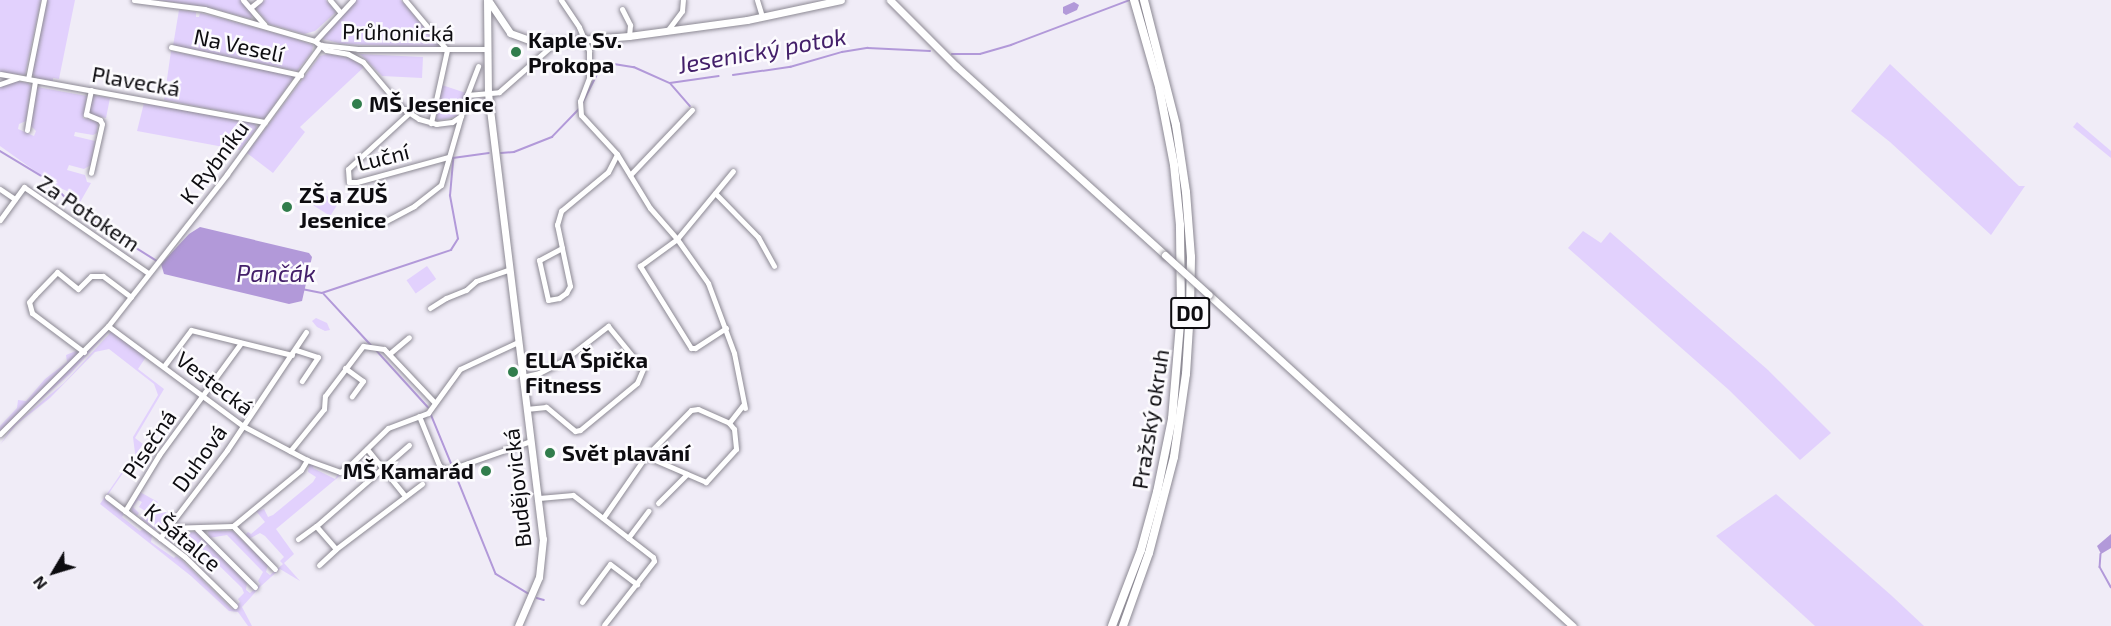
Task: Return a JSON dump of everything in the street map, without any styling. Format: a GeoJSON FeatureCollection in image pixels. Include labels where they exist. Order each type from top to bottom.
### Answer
{"type":"FeatureCollection","features":[{"type":"Feature","properties":{"kind":"highway","name":"Pražský okruh"},"geometry":{"type":"LineString","coordinates":[[1112,626],[1141,550],[1157,492],[1172,419],[1181,312],[1180,236],[1174,165],[1159,87],[1134,0]]}},
{"type":"Feature","properties":{"kind":"highway","name":"Pražský okruh"},"geometry":{"type":"LineString","coordinates":[[1123,626],[1149,553],[1174,457],[1186,374],[1190,310],[1191,257],[1183,170],[1168,85],[1144,0]]}},
{"type":"Feature","properties":{"kind":"main road"},"geometry":{"type":"LineString","coordinates":[[487,0],[506,29],[532,41],[556,42],[667,31],[762,16],[841,0]]}},
{"type":"Feature","properties":{"kind":"main road","name":"Budějovická"},"geometry":{"type":"LineString","coordinates":[[487,0],[488,93],[508,270],[539,498],[542,559],[533,596],[518,626]]}},
{"type":"Feature","properties":{"kind":"main road"},"geometry":{"type":"LineString","coordinates":[[890,0],[943,54],[1573,626]]}},
{"type":"Feature","properties":{"kind":"street"},"geometry":{"type":"LineString","coordinates":[[28,79],[44,0]]}},
{"type":"Feature","properties":{"kind":"street","name":"Průhonická"},"geometry":{"type":"LineString","coordinates":[[134,0],[204,9],[315,41],[321,45],[358,49],[487,49]]}},
{"type":"Feature","properties":{"kind":"street"},"geometry":{"type":"LineString","coordinates":[[243,0],[266,27]]}},
{"type":"Feature","properties":{"kind":"street"},"geometry":{"type":"LineString","coordinates":[[250,8],[260,0]]}},
{"type":"Feature","properties":{"kind":"street"},"geometry":{"type":"LineString","coordinates":[[330,0],[340,12]]}},
{"type":"Feature","properties":{"kind":"street"},"geometry":{"type":"LineString","coordinates":[[315,41],[352,0]]}},
{"type":"Feature","properties":{"kind":"street"},"geometry":{"type":"LineString","coordinates":[[405,0],[447,50],[445,68],[431,123]]}},
{"type":"Feature","properties":{"kind":"street"},"geometry":{"type":"LineString","coordinates":[[561,0],[589,51],[589,78],[580,101],[580,115],[616,154],[650,208],[677,239],[708,283],[726,328],[745,406],[729,423]]}},
{"type":"Feature","properties":{"kind":"street"},"geometry":{"type":"LineString","coordinates":[[667,31],[682,11],[683,0]]}},
{"type":"Feature","properties":{"kind":"street"},"geometry":{"type":"LineString","coordinates":[[757,0],[762,16]]}},
{"type":"Feature","properties":{"kind":"street"},"geometry":{"type":"LineString","coordinates":[[622,9],[630,25],[629,36]]}},
{"type":"Feature","properties":{"kind":"street"},"geometry":{"type":"LineString","coordinates":[[589,51],[600,38]]}},
{"type":"Feature","properties":{"kind":"street"},"geometry":{"type":"LineString","coordinates":[[468,95],[499,92],[556,42]]}},
{"type":"Feature","properties":{"kind":"street"},"geometry":{"type":"LineString","coordinates":[[321,45],[326,50],[348,54],[363,62],[409,113],[431,123],[449,123],[461,116]]}},
{"type":"Feature","properties":{"kind":"street","name":"K Rybníku"},"geometry":{"type":"LineString","coordinates":[[0,434],[21,410],[58,378],[108,326],[158,258],[206,202],[321,45]]}},
{"type":"Feature","properties":{"kind":"street","name":"Na Veselí"},"geometry":{"type":"LineString","coordinates":[[171,47],[301,75]]}},
{"type":"Feature","properties":{"kind":"street"},"geometry":{"type":"LineString","coordinates":[[386,221],[439,188],[478,66]]}},
{"type":"Feature","properties":{"kind":"street","name":"Plavecká"},"geometry":{"type":"LineString","coordinates":[[0,74],[265,122]]}},
{"type":"Feature","properties":{"kind":"street"},"geometry":{"type":"LineString","coordinates":[[0,84],[18,77]]}},
{"type":"Feature","properties":{"kind":"street"},"geometry":{"type":"LineString","coordinates":[[27,130],[35,81]]}},
{"type":"Feature","properties":{"kind":"street"},"geometry":{"type":"LineString","coordinates":[[91,90],[86,114],[100,120],[102,124],[92,173]]}},
{"type":"Feature","properties":{"kind":"street"},"geometry":{"type":"LineString","coordinates":[[630,175],[692,110]]}},
{"type":"Feature","properties":{"kind":"street","name":"Luční"},"geometry":{"type":"LineString","coordinates":[[409,113],[348,169],[349,182],[357,182],[448,157]]}},
{"type":"Feature","properties":{"kind":"street"},"geometry":{"type":"LineString","coordinates":[[562,248],[539,260],[548,300],[559,298],[570,286],[562,248],[557,225],[561,211],[608,172],[616,154]]}},
{"type":"Feature","properties":{"kind":"street"},"geometry":{"type":"LineString","coordinates":[[726,328],[695,348],[691,348],[640,266],[677,239],[733,171]]}},
{"type":"Feature","properties":{"kind":"street","name":"Za Potokem"},"geometry":{"type":"LineString","coordinates":[[0,220],[24,186],[148,273]]}},
{"type":"Feature","properties":{"kind":"street","name":"Za Potokem"},"geometry":{"type":"LineString","coordinates":[[0,189],[15,199]]}},
{"type":"Feature","properties":{"kind":"street"},"geometry":{"type":"LineString","coordinates":[[715,193],[758,237],[774,266]]}},
{"type":"Feature","properties":{"kind":"street"},"geometry":{"type":"LineString","coordinates":[[430,308],[466,290],[476,280],[508,270]]}},
{"type":"Feature","properties":{"kind":"street"},"geometry":{"type":"LineString","coordinates":[[84,352],[32,313],[29,302],[57,272],[78,289],[91,276],[103,276],[130,297]]}},
{"type":"Feature","properties":{"kind":"street","name":"Vestecká"},"geometry":{"type":"LineString","coordinates":[[108,326],[243,426],[307,460],[340,472],[367,450]]}},
{"type":"Feature","properties":{"kind":"street"},"geometry":{"type":"LineString","coordinates":[[522,377],[539,373],[564,360],[608,326],[643,369],[636,382],[580,430],[575,431],[546,407],[526,409]]}},
{"type":"Feature","properties":{"kind":"street"},"geometry":{"type":"LineString","coordinates":[[164,366],[191,330],[241,343],[318,357],[302,381]]}},
{"type":"Feature","properties":{"kind":"street","name":"Duhová"},"geometry":{"type":"LineString","coordinates":[[160,538],[243,426],[306,332]]}},
{"type":"Feature","properties":{"kind":"street"},"geometry":{"type":"LineString","coordinates":[[389,354],[409,337]]}},
{"type":"Feature","properties":{"kind":"street"},"geometry":{"type":"LineString","coordinates":[[405,496],[367,450],[388,428],[419,417],[432,408],[460,369],[518,342]]}},
{"type":"Feature","properties":{"kind":"street","name":"Písečná"},"geometry":{"type":"LineString","coordinates":[[125,511],[159,455],[241,343]]}},
{"type":"Feature","properties":{"kind":"street"},"geometry":{"type":"LineString","coordinates":[[290,451],[324,409],[325,396],[361,346],[376,346],[389,354],[432,408]]}},
{"type":"Feature","properties":{"kind":"street"},"geometry":{"type":"LineString","coordinates":[[345,368],[363,381],[352,396]]}},
{"type":"Feature","properties":{"kind":"street"},"geometry":{"type":"LineString","coordinates":[[603,518],[646,456],[694,409],[729,423],[734,429],[736,449],[734,453],[706,482],[646,456]]}},
{"type":"Feature","properties":{"kind":"street"},"geometry":{"type":"LineString","coordinates":[[419,417],[439,465],[443,469],[453,468],[531,441]]}},
{"type":"Feature","properties":{"kind":"street"},"geometry":{"type":"LineString","coordinates":[[298,539],[409,445]]}},
{"type":"Feature","properties":{"kind":"street"},"geometry":{"type":"LineString","coordinates":[[167,528],[233,526],[301,470],[307,460]]}},
{"type":"Feature","properties":{"kind":"street"},"geometry":{"type":"LineString","coordinates":[[658,503],[687,474]]}},
{"type":"Feature","properties":{"kind":"street"},"geometry":{"type":"LineString","coordinates":[[319,565],[336,549],[422,484]]}},
{"type":"Feature","properties":{"kind":"street"},"geometry":{"type":"LineString","coordinates":[[539,498],[571,494],[653,557],[654,561],[604,625]]}},
{"type":"Feature","properties":{"kind":"street","name":"K Šátalce"},"geometry":{"type":"LineString","coordinates":[[107,497],[191,562],[235,606]]}},
{"type":"Feature","properties":{"kind":"street"},"geometry":{"type":"LineString","coordinates":[[628,538],[648,511]]}},
{"type":"Feature","properties":{"kind":"street"},"geometry":{"type":"LineString","coordinates":[[233,526],[275,569]]}},
{"type":"Feature","properties":{"kind":"street"},"geometry":{"type":"LineString","coordinates":[[316,526],[336,549]]}},
{"type":"Feature","properties":{"kind":"street"},"geometry":{"type":"LineString","coordinates":[[197,528],[255,587]]}},
{"type":"Feature","properties":{"kind":"street"},"geometry":{"type":"LineString","coordinates":[[582,602],[610,564],[637,584]]}},
{"type":"Feature","properties":{"kind":"shaded area"},"geometry":{"type":"Polygon","coordinates":[[[0,0],[41,0],[25,75],[0,72],[0,0]]]}},
{"type":"Feature","properties":{"kind":"shaded area"},"geometry":{"type":"Polygon","coordinates":[[[46,0],[75,0],[59,79],[53,78],[53,81],[35,78],[32,73],[46,0]]]}},
{"type":"Feature","properties":{"kind":"shaded area"},"geometry":{"type":"Polygon","coordinates":[[[157,0],[240,0],[253,14],[251,19],[207,7],[157,0]]]}},
{"type":"Feature","properties":{"kind":"shaded area"},"geometry":{"type":"Polygon","coordinates":[[[265,0],[326,0],[336,12],[315,31],[304,34],[269,24],[255,8],[265,0]]]}},
{"type":"Feature","properties":{"kind":"shaded area"},"geometry":{"type":"Polygon","coordinates":[[[356,0],[401,0],[440,46],[439,48],[342,44],[323,39],[326,30],[356,0]]]}},
{"type":"Feature","properties":{"kind":"shaded area"},"geometry":{"type":"Polygon","coordinates":[[[179,10],[196,12],[196,17],[199,17],[200,13],[205,14],[289,37],[313,45],[312,52],[297,71],[173,46],[179,10]]]}},
{"type":"Feature","properties":{"kind":"shaded area"},"geometry":{"type":"Polygon","coordinates":[[[171,51],[295,76],[264,119],[164,100],[171,51]]]}},
{"type":"Feature","properties":{"kind":"shaded area"},"geometry":{"type":"Polygon","coordinates":[[[327,54],[350,58],[364,67],[300,127],[305,132],[273,173],[247,153],[320,56],[327,54]]]}},
{"type":"Feature","properties":{"kind":"shaded area"},"geometry":{"type":"Polygon","coordinates":[[[360,54],[423,57],[422,78],[382,76],[360,54]]]}},
{"type":"Feature","properties":{"kind":"shaded area"},"geometry":{"type":"Polygon","coordinates":[[[1890,64],[2019,186],[2025,186],[1991,235],[1890,142],[1851,111],[1890,64]]]}},
{"type":"Feature","properties":{"kind":"shaded area"},"geometry":{"type":"Polygon","coordinates":[[[15,81],[28,83],[31,87],[26,121],[19,124],[18,129],[34,136],[36,131],[30,125],[37,87],[87,96],[83,118],[98,122],[97,133],[93,135],[75,132],[74,136],[95,141],[91,165],[84,169],[69,165],[67,170],[85,175],[87,182],[91,183],[79,204],[69,192],[56,186],[0,146],[0,87],[15,81]]]}},
{"type":"Feature","properties":{"kind":"shaded area"},"geometry":{"type":"Polygon","coordinates":[[[442,85],[466,93],[457,117],[435,121],[442,85]]]}},
{"type":"Feature","properties":{"kind":"shaded area"},"geometry":{"type":"Polygon","coordinates":[[[92,95],[110,98],[106,118],[91,115],[89,112],[92,95]]]}},
{"type":"Feature","properties":{"kind":"shaded area"},"geometry":{"type":"Polygon","coordinates":[[[144,103],[255,123],[257,128],[240,150],[137,131],[144,103]]]}},
{"type":"Feature","properties":{"kind":"shaded area"},"geometry":{"type":"Polygon","coordinates":[[[2077,122],[2111,151],[2111,158],[2073,127],[2077,122]]]}},
{"type":"Feature","properties":{"kind":"shaded area"},"geometry":{"type":"Polygon","coordinates":[[[317,190],[338,203],[330,216],[309,203],[317,190]]]}},
{"type":"Feature","properties":{"kind":"shaded area"},"geometry":{"type":"Polygon","coordinates":[[[1583,231],[1601,243],[1610,232],[1768,370],[1831,433],[1800,460],[1729,390],[1568,248],[1583,231]]]}},
{"type":"Feature","properties":{"kind":"shaded area"},"geometry":{"type":"Polygon","coordinates":[[[427,266],[436,279],[416,293],[407,280],[427,266]]]}},
{"type":"Feature","properties":{"kind":"shaded area"},"geometry":{"type":"Polygon","coordinates":[[[316,318],[327,323],[330,330],[325,331],[317,327],[312,321],[316,318]]]}},
{"type":"Feature","properties":{"kind":"shaded area"},"geometry":{"type":"Polygon","coordinates":[[[106,331],[109,331],[70,374],[13,424],[0,439],[24,410],[62,377],[106,331]]]}},
{"type":"Feature","properties":{"kind":"shaded area"},"geometry":{"type":"Polygon","coordinates":[[[112,331],[146,357],[138,369],[164,389],[135,438],[143,444],[105,499],[124,514],[122,517],[140,531],[143,529],[152,536],[151,542],[174,558],[176,556],[182,560],[232,609],[240,602],[238,599],[244,593],[242,588],[190,537],[183,535],[172,543],[168,539],[169,533],[197,532],[247,583],[246,590],[250,593],[260,584],[258,581],[263,572],[227,535],[209,538],[208,531],[233,531],[268,565],[266,572],[270,575],[283,564],[280,561],[284,557],[260,533],[249,539],[245,535],[248,532],[251,534],[265,522],[256,511],[264,509],[268,517],[273,515],[313,482],[316,477],[308,472],[309,465],[314,465],[313,468],[335,479],[338,474],[342,474],[276,529],[294,554],[284,563],[300,581],[280,569],[261,586],[242,607],[252,626],[248,626],[238,612],[229,611],[191,576],[100,504],[135,453],[133,437],[158,395],[154,384],[109,349],[95,352],[50,398],[16,425],[0,445],[13,426],[64,383],[112,331]]]}},
{"type":"Feature","properties":{"kind":"shaded area"},"geometry":{"type":"Polygon","coordinates":[[[76,351],[80,352],[0,432],[0,426],[17,408],[18,400],[26,401],[45,379],[67,362],[66,355],[76,351]]]}},
{"type":"Feature","properties":{"kind":"shaded area"},"geometry":{"type":"Polygon","coordinates":[[[140,492],[158,502],[156,505],[172,517],[162,530],[155,530],[140,518],[147,512],[139,507],[142,502],[138,500],[133,507],[139,513],[137,516],[132,512],[131,506],[140,492]]]}},
{"type":"Feature","properties":{"kind":"shaded area"},"geometry":{"type":"Polygon","coordinates":[[[1776,494],[1924,626],[1815,626],[1716,536],[1776,494]]]}},
{"type":"Feature","properties":{"kind":"water"},"geometry":{"type":"Polygon","coordinates":[[[1074,2],[1079,5],[1077,10],[1066,15],[1063,13],[1063,7],[1074,2]]]}},
{"type":"Feature","properties":{"kind":"water","name":"Pančák"},"geometry":{"type":"Polygon","coordinates":[[[200,227],[309,253],[312,257],[302,301],[289,304],[164,274],[161,264],[189,234],[200,227]]]}},
{"type":"Feature","properties":{"kind":"water"},"geometry":{"type":"Polygon","coordinates":[[[2111,534],[2111,548],[2101,554],[2097,546],[2111,534]]]}},
{"type":"Feature","properties":{"kind":"waterway","name":"Jesenický potok"},"geometry":{"type":"LineString","coordinates":[[952,54],[980,54],[1011,45],[1130,0]]}},
{"type":"Feature","properties":{"kind":"waterway","name":"Jesenický potok"},"geometry":{"type":"LineString","coordinates":[[733,75],[790,67],[842,52],[868,48],[930,51]]}},
{"type":"Feature","properties":{"kind":"waterway","name":"Jesenický potok"},"geometry":{"type":"LineString","coordinates":[[583,102],[598,73],[608,63],[634,67],[670,83],[719,76]]}},
{"type":"Feature","properties":{"kind":"waterway"},"geometry":{"type":"LineString","coordinates":[[671,84],[690,106]]}},
{"type":"Feature","properties":{"kind":"waterway","name":"Jesenický potok"},"geometry":{"type":"LineString","coordinates":[[501,153],[514,152],[552,137],[579,109]]}},
{"type":"Feature","properties":{"kind":"waterway","name":"Jesenický potok"},"geometry":{"type":"LineString","coordinates":[[0,151],[50,181],[79,212],[157,261]]}},
{"type":"Feature","properties":{"kind":"waterway","name":"Jesenický potok"},"geometry":{"type":"LineString","coordinates":[[302,289],[322,293],[451,250],[458,239],[450,196],[453,158],[489,153]]}},
{"type":"Feature","properties":{"kind":"waterway"},"geometry":{"type":"LineString","coordinates":[[324,294],[371,345]]}},
{"type":"Feature","properties":{"kind":"waterway"},"geometry":{"type":"LineString","coordinates":[[377,351],[428,407]]}},
{"type":"Feature","properties":{"kind":"waterway"},"geometry":{"type":"LineString","coordinates":[[431,414],[452,465]]}},
{"type":"Feature","properties":{"kind":"waterway"},"geometry":{"type":"LineString","coordinates":[[454,470],[496,574],[529,594]]}},
{"type":"Feature","properties":{"kind":"waterway"},"geometry":{"type":"LineString","coordinates":[[2101,554],[2100,567],[2111,587]]}},
{"type":"Feature","properties":{"kind":"waterway"},"geometry":{"type":"LineString","coordinates":[[537,598],[544,600]]}},
{"type":"Feature","properties":{"kind":"place","name":"Kaple Sv. Prokopa"},"geometry":{"type":"Point","coordinates":[516,52]}},
{"type":"Feature","properties":{"kind":"place","name":"MŠ Jesenice"},"geometry":{"type":"Point","coordinates":[357,104]}},
{"type":"Feature","properties":{"kind":"place","name":"ZŠ a ZUŠ Jesenice"},"geometry":{"type":"Point","coordinates":[287,207]}},
{"type":"Feature","properties":{"kind":"place","name":"ELLA Špička Fitness"},"geometry":{"type":"Point","coordinates":[513,372]}},
{"type":"Feature","properties":{"kind":"place","name":"Svět plavání"},"geometry":{"type":"Point","coordinates":[550,453]}},
{"type":"Feature","properties":{"kind":"place","name":"MŠ Kamarád"},"geometry":{"type":"Point","coordinates":[486,471]}}]}
